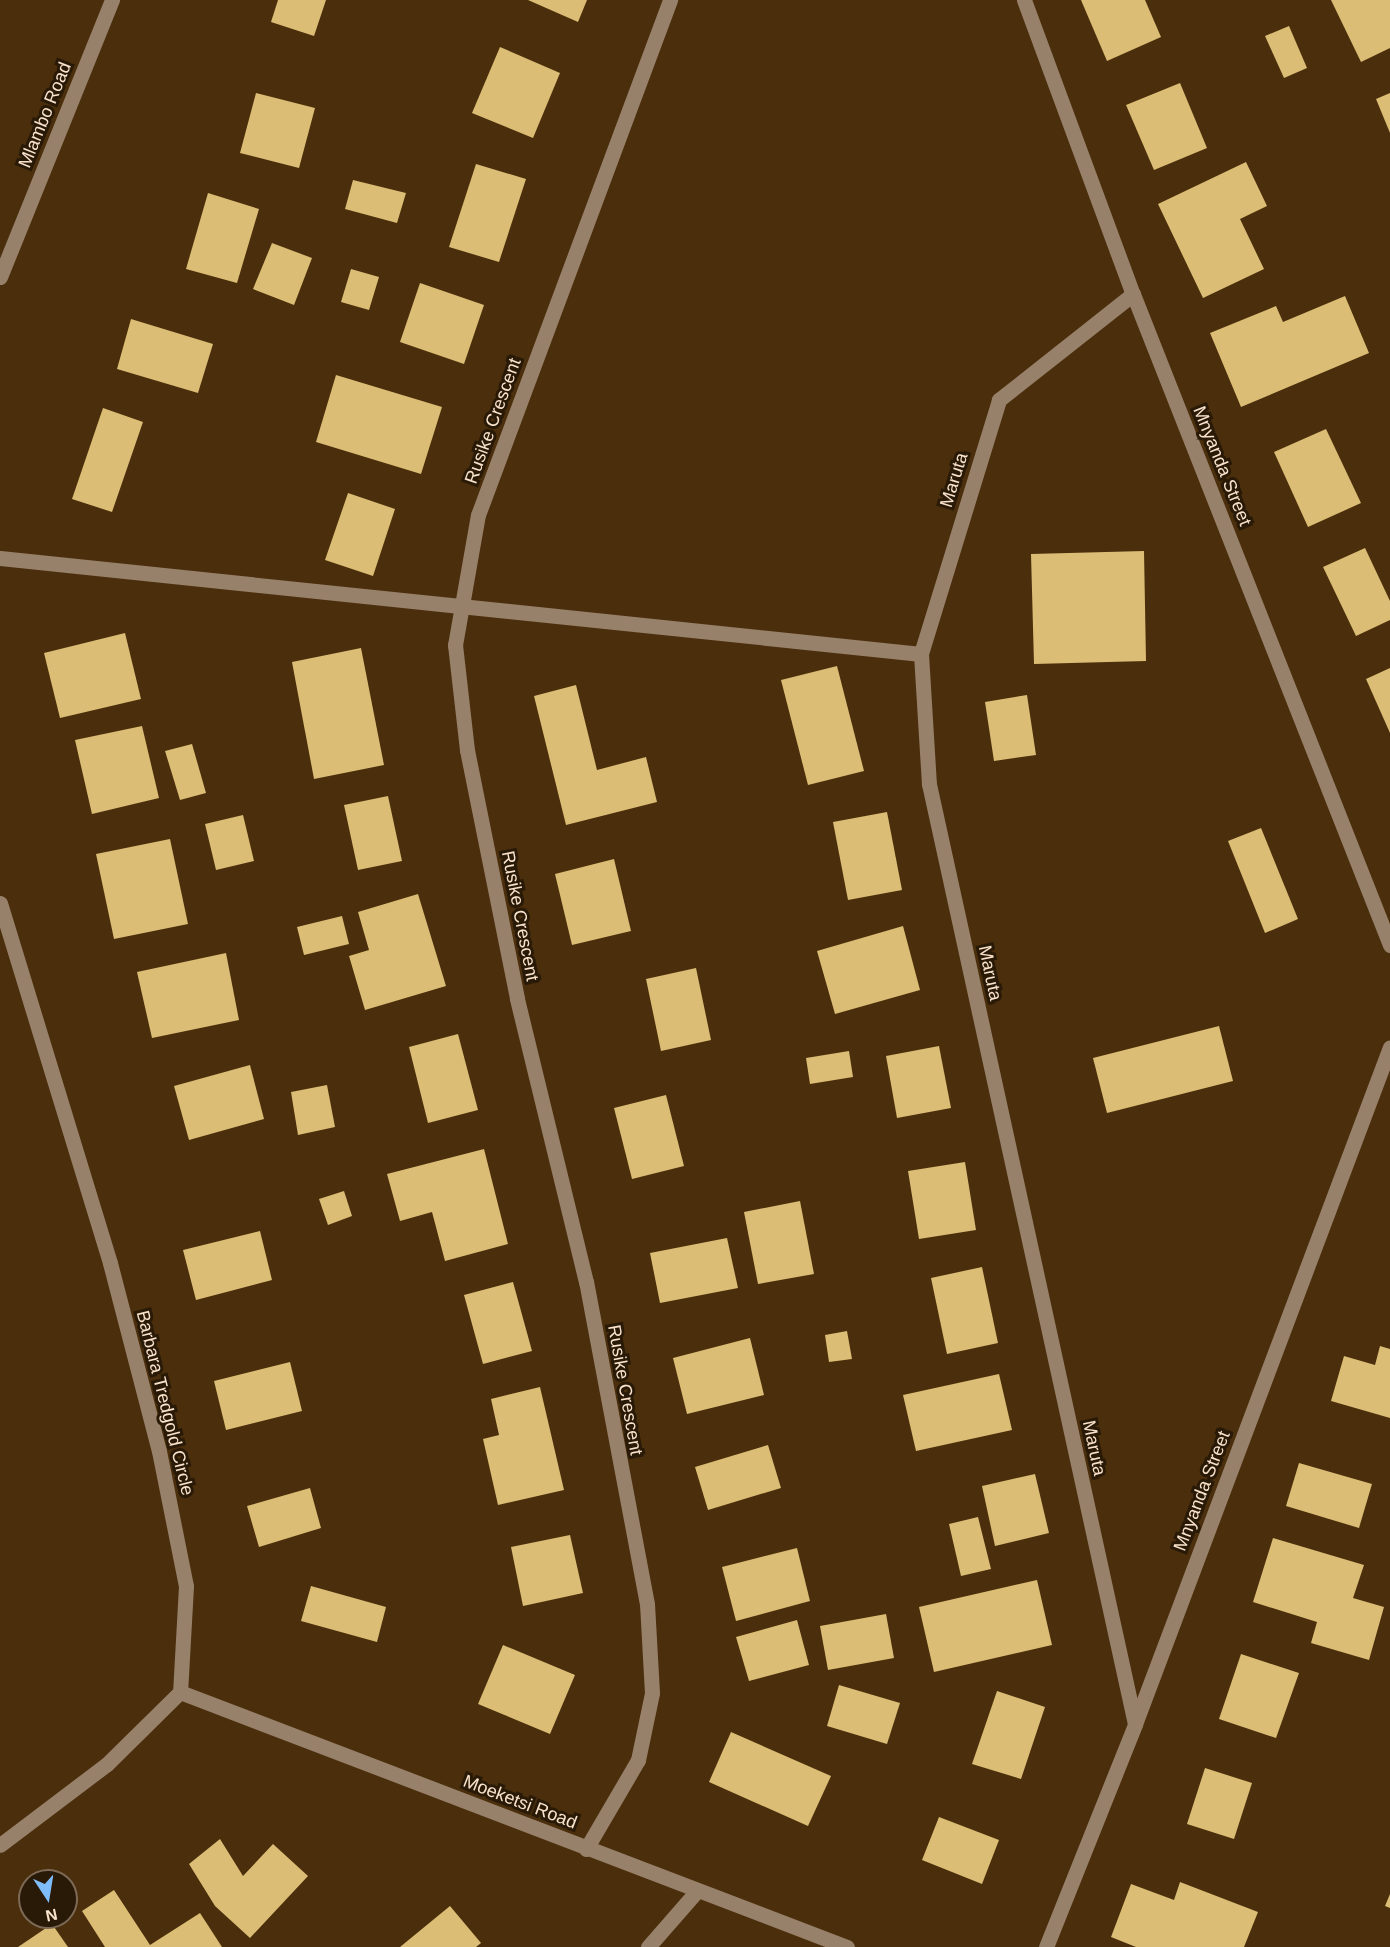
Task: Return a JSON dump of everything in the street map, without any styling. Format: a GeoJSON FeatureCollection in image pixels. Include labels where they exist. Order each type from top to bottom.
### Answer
{"type":"FeatureCollection","features":[{"type":"Feature","properties":{"kind":"street","name":"Mlambo Road"},"geometry":{"type":"LineString","coordinates":[[0,277],[112,0]]}},
{"type":"Feature","properties":{"kind":"street","name":"Rusike Crescent"},"geometry":{"type":"LineString","coordinates":[[586,1849],[638,1760],[652,1693],[647,1604],[586,1282],[517,998],[467,750],[455,645],[478,515],[670,0]]}},
{"type":"Feature","properties":{"kind":"street","name":"Mnyanda Street"},"geometry":{"type":"LineString","coordinates":[[1024,0],[1132,294],[1390,945]]}},
{"type":"Feature","properties":{"kind":"street","name":"Maruta"},"geometry":{"type":"LineString","coordinates":[[1132,294],[999,400],[921,654],[929,784],[1135,1724]]}},
{"type":"Feature","properties":{"kind":"street"},"geometry":{"type":"LineString","coordinates":[[0,558],[921,654]]}},
{"type":"Feature","properties":{"kind":"street","name":"Barbara Tredgold Circle"},"geometry":{"type":"LineString","coordinates":[[0,903],[110,1263],[159,1451],[186,1586],[180,1692]]}},
{"type":"Feature","properties":{"kind":"street","name":"Mnyanda Street"},"geometry":{"type":"LineString","coordinates":[[1046,1947],[1135,1724],[1390,1047]]}},
{"type":"Feature","properties":{"kind":"street"},"geometry":{"type":"LineString","coordinates":[[0,1845],[107,1764],[180,1692]]}},
{"type":"Feature","properties":{"kind":"street","name":"Moeketsi Road"},"geometry":{"type":"LineString","coordinates":[[180,1692],[696,1892],[847,1947]]}},
{"type":"Feature","properties":{"kind":"street"},"geometry":{"type":"LineString","coordinates":[[648,1947],[696,1892]]}},
{"type":"Feature","properties":{"kind":"building"},"geometry":{"type":"Polygon","coordinates":[[[278,0],[326,0],[314,36],[271,22],[278,0]]]}},
{"type":"Feature","properties":{"kind":"building"},"geometry":{"type":"Polygon","coordinates":[[[528,0],[587,0],[578,22],[528,0]]]}},
{"type":"Feature","properties":{"kind":"building"},"geometry":{"type":"Polygon","coordinates":[[[1081,0],[1145,0],[1161,37],[1107,61],[1081,0]]]}},
{"type":"Feature","properties":{"kind":"building"},"geometry":{"type":"Polygon","coordinates":[[[1331,0],[1390,0],[1390,48],[1361,62],[1331,0]]]}},
{"type":"Feature","properties":{"kind":"building"},"geometry":{"type":"Polygon","coordinates":[[[1289,26],[1307,68],[1284,78],[1265,36],[1289,26]]]}},
{"type":"Feature","properties":{"kind":"building"},"geometry":{"type":"Polygon","coordinates":[[[500,47],[560,73],[533,138],[472,113],[500,47]]]}},
{"type":"Feature","properties":{"kind":"building"},"geometry":{"type":"Polygon","coordinates":[[[1180,83],[1207,148],[1154,170],[1126,105],[1180,83]]]}},
{"type":"Feature","properties":{"kind":"building"},"geometry":{"type":"Polygon","coordinates":[[[256,93],[315,108],[299,168],[240,153],[256,93]]]}},
{"type":"Feature","properties":{"kind":"building"},"geometry":{"type":"Polygon","coordinates":[[[1390,93],[1390,133],[1376,99],[1390,93]]]}},
{"type":"Feature","properties":{"kind":"building"},"geometry":{"type":"Polygon","coordinates":[[[1246,162],[1267,206],[1240,219],[1264,269],[1203,298],[1158,204],[1246,162]]]}},
{"type":"Feature","properties":{"kind":"building"},"geometry":{"type":"Polygon","coordinates":[[[476,164],[526,179],[499,262],[449,247],[476,164]]]}},
{"type":"Feature","properties":{"kind":"building"},"geometry":{"type":"Polygon","coordinates":[[[353,180],[406,193],[397,223],[345,209],[353,180]]]}},
{"type":"Feature","properties":{"kind":"building"},"geometry":{"type":"Polygon","coordinates":[[[208,193],[259,209],[237,283],[186,269],[208,193]]]}},
{"type":"Feature","properties":{"kind":"building"},"geometry":{"type":"Polygon","coordinates":[[[272,243],[312,258],[294,305],[253,289],[272,243]]]}},
{"type":"Feature","properties":{"kind":"building"},"geometry":{"type":"Polygon","coordinates":[[[351,269],[379,277],[369,310],[341,302],[351,269]]]}},
{"type":"Feature","properties":{"kind":"building"},"geometry":{"type":"Polygon","coordinates":[[[420,283],[484,305],[464,364],[400,342],[420,283]]]}},
{"type":"Feature","properties":{"kind":"building"},"geometry":{"type":"Polygon","coordinates":[[[1345,296],[1369,353],[1241,407],[1210,333],[1276,306],[1283,322],[1345,296]]]}},
{"type":"Feature","properties":{"kind":"building"},"geometry":{"type":"Polygon","coordinates":[[[131,319],[213,344],[198,393],[117,369],[131,319]]]}},
{"type":"Feature","properties":{"kind":"building"},"geometry":{"type":"Polygon","coordinates":[[[336,375],[442,407],[421,474],[316,442],[336,375]]]}},
{"type":"Feature","properties":{"kind":"building"},"geometry":{"type":"Polygon","coordinates":[[[103,408],[143,422],[112,512],[72,499],[103,408]]]}},
{"type":"Feature","properties":{"kind":"building"},"geometry":{"type":"Polygon","coordinates":[[[1326,429],[1361,503],[1308,527],[1274,452],[1326,429]]]}},
{"type":"Feature","properties":{"kind":"building"},"geometry":{"type":"Polygon","coordinates":[[[348,493],[395,509],[373,576],[325,560],[348,493]]]}},
{"type":"Feature","properties":{"kind":"building"},"geometry":{"type":"Polygon","coordinates":[[[1365,548],[1390,601],[1390,620],[1356,636],[1323,567],[1365,548]]]}},
{"type":"Feature","properties":{"kind":"building"},"geometry":{"type":"Polygon","coordinates":[[[1144,551],[1146,661],[1034,664],[1031,554],[1144,551]]]}},
{"type":"Feature","properties":{"kind":"building"},"geometry":{"type":"Polygon","coordinates":[[[125,633],[141,699],[60,718],[44,653],[125,633]]]}},
{"type":"Feature","properties":{"kind":"building"},"geometry":{"type":"Polygon","coordinates":[[[361,648],[384,765],[314,779],[292,662],[361,648]]]}},
{"type":"Feature","properties":{"kind":"building"},"geometry":{"type":"Polygon","coordinates":[[[837,666],[864,771],[808,785],[781,680],[837,666]]]}},
{"type":"Feature","properties":{"kind":"building"},"geometry":{"type":"Polygon","coordinates":[[[1390,668],[1390,733],[1366,679],[1390,668]]]}},
{"type":"Feature","properties":{"kind":"building"},"geometry":{"type":"Polygon","coordinates":[[[576,685],[597,770],[646,757],[657,802],[566,825],[534,696],[576,685]]]}},
{"type":"Feature","properties":{"kind":"building"},"geometry":{"type":"Polygon","coordinates":[[[1027,695],[1036,755],[994,761],[985,702],[1027,695]]]}},
{"type":"Feature","properties":{"kind":"building"},"geometry":{"type":"Polygon","coordinates":[[[142,726],[159,798],[92,814],[75,740],[142,726]]]}},
{"type":"Feature","properties":{"kind":"building"},"geometry":{"type":"Polygon","coordinates":[[[192,744],[206,793],[180,800],[165,751],[192,744]]]}},
{"type":"Feature","properties":{"kind":"building"},"geometry":{"type":"Polygon","coordinates":[[[388,796],[402,861],[358,870],[344,805],[388,796]]]}},
{"type":"Feature","properties":{"kind":"building"},"geometry":{"type":"Polygon","coordinates":[[[887,812],[902,890],[848,900],[833,822],[887,812]]]}},
{"type":"Feature","properties":{"kind":"building"},"geometry":{"type":"Polygon","coordinates":[[[243,815],[254,861],[216,870],[205,824],[243,815]]]}},
{"type":"Feature","properties":{"kind":"building"},"geometry":{"type":"Polygon","coordinates":[[[1261,828],[1298,919],[1265,933],[1228,841],[1261,828]]]}},
{"type":"Feature","properties":{"kind":"building"},"geometry":{"type":"Polygon","coordinates":[[[170,839],[188,924],[114,939],[96,854],[170,839]]]}},
{"type":"Feature","properties":{"kind":"building"},"geometry":{"type":"Polygon","coordinates":[[[614,859],[631,931],[572,945],[555,874],[614,859]]]}},
{"type":"Feature","properties":{"kind":"building"},"geometry":{"type":"Polygon","coordinates":[[[418,894],[446,986],[365,1010],[349,956],[369,950],[358,912],[418,894]]]}},
{"type":"Feature","properties":{"kind":"building"},"geometry":{"type":"Polygon","coordinates":[[[342,916],[349,944],[304,955],[297,927],[342,916]]]}},
{"type":"Feature","properties":{"kind":"building"},"geometry":{"type":"Polygon","coordinates":[[[903,926],[920,990],[835,1014],[817,951],[903,926]]]}},
{"type":"Feature","properties":{"kind":"building"},"geometry":{"type":"Polygon","coordinates":[[[226,953],[239,1020],[152,1038],[137,972],[226,953]]]}},
{"type":"Feature","properties":{"kind":"building"},"geometry":{"type":"Polygon","coordinates":[[[696,968],[711,1040],[661,1051],[646,979],[696,968]]]}},
{"type":"Feature","properties":{"kind":"building"},"geometry":{"type":"Polygon","coordinates":[[[1219,1026],[1233,1081],[1107,1113],[1093,1058],[1219,1026]]]}},
{"type":"Feature","properties":{"kind":"building"},"geometry":{"type":"Polygon","coordinates":[[[458,1034],[478,1110],[428,1123],[409,1047],[458,1034]]]}},
{"type":"Feature","properties":{"kind":"building"},"geometry":{"type":"Polygon","coordinates":[[[939,1046],[951,1108],[897,1118],[886,1056],[939,1046]]]}},
{"type":"Feature","properties":{"kind":"building"},"geometry":{"type":"Polygon","coordinates":[[[849,1051],[853,1077],[810,1084],[806,1058],[849,1051]]]}},
{"type":"Feature","properties":{"kind":"building"},"geometry":{"type":"Polygon","coordinates":[[[250,1065],[264,1119],[189,1140],[174,1086],[250,1065]]]}},
{"type":"Feature","properties":{"kind":"building"},"geometry":{"type":"Polygon","coordinates":[[[327,1085],[335,1127],[298,1135],[291,1092],[327,1085]]]}},
{"type":"Feature","properties":{"kind":"building"},"geometry":{"type":"Polygon","coordinates":[[[666,1095],[684,1166],[632,1179],[614,1108],[666,1095]]]}},
{"type":"Feature","properties":{"kind":"building"},"geometry":{"type":"Polygon","coordinates":[[[484,1149],[508,1244],[445,1261],[432,1212],[400,1221],[387,1174],[484,1149]]]}},
{"type":"Feature","properties":{"kind":"building"},"geometry":{"type":"Polygon","coordinates":[[[965,1162],[976,1230],[919,1239],[908,1171],[965,1162]]]}},
{"type":"Feature","properties":{"kind":"building"},"geometry":{"type":"Polygon","coordinates":[[[344,1191],[352,1216],[328,1225],[319,1199],[344,1191]]]}},
{"type":"Feature","properties":{"kind":"building"},"geometry":{"type":"Polygon","coordinates":[[[800,1201],[814,1274],[758,1284],[744,1212],[800,1201]]]}},
{"type":"Feature","properties":{"kind":"building"},"geometry":{"type":"Polygon","coordinates":[[[260,1231],[272,1280],[196,1300],[183,1250],[260,1231]]]}},
{"type":"Feature","properties":{"kind":"building"},"geometry":{"type":"Polygon","coordinates":[[[727,1238],[738,1288],[660,1303],[650,1253],[727,1238]]]}},
{"type":"Feature","properties":{"kind":"building"},"geometry":{"type":"Polygon","coordinates":[[[982,1267],[998,1343],[947,1354],[931,1278],[982,1267]]]}},
{"type":"Feature","properties":{"kind":"building"},"geometry":{"type":"Polygon","coordinates":[[[513,1282],[532,1351],[483,1364],[464,1295],[513,1282]]]}},
{"type":"Feature","properties":{"kind":"building"},"geometry":{"type":"Polygon","coordinates":[[[847,1331],[852,1359],[829,1362],[825,1335],[847,1331]]]}},
{"type":"Feature","properties":{"kind":"building"},"geometry":{"type":"Polygon","coordinates":[[[750,1338],[764,1395],[687,1414],[673,1358],[750,1338]]]}},
{"type":"Feature","properties":{"kind":"building"},"geometry":{"type":"Polygon","coordinates":[[[1380,1346],[1390,1349],[1390,1418],[1331,1401],[1344,1356],[1375,1365],[1380,1346]]]}},
{"type":"Feature","properties":{"kind":"building"},"geometry":{"type":"Polygon","coordinates":[[[290,1362],[302,1411],[226,1430],[214,1381],[290,1362]]]}},
{"type":"Feature","properties":{"kind":"building"},"geometry":{"type":"Polygon","coordinates":[[[999,1374],[1012,1430],[916,1451],[903,1395],[999,1374]]]}},
{"type":"Feature","properties":{"kind":"building"},"geometry":{"type":"Polygon","coordinates":[[[540,1387],[564,1490],[498,1505],[483,1439],[499,1435],[491,1399],[540,1387]]]}},
{"type":"Feature","properties":{"kind":"building"},"geometry":{"type":"Polygon","coordinates":[[[768,1445],[781,1488],[708,1510],[695,1467],[768,1445]]]}},
{"type":"Feature","properties":{"kind":"building"},"geometry":{"type":"Polygon","coordinates":[[[1299,1463],[1372,1484],[1359,1528],[1286,1506],[1299,1463]]]}},
{"type":"Feature","properties":{"kind":"building"},"geometry":{"type":"Polygon","coordinates":[[[1035,1474],[1049,1533],[995,1546],[982,1486],[1035,1474]]]}},
{"type":"Feature","properties":{"kind":"building"},"geometry":{"type":"Polygon","coordinates":[[[310,1488],[321,1528],[259,1547],[247,1506],[310,1488]]]}},
{"type":"Feature","properties":{"kind":"building"},"geometry":{"type":"Polygon","coordinates":[[[978,1517],[991,1569],[961,1576],[949,1524],[978,1517]]]}},
{"type":"Feature","properties":{"kind":"building"},"geometry":{"type":"Polygon","coordinates":[[[570,1535],[583,1593],[523,1606],[511,1547],[570,1535]]]}},
{"type":"Feature","properties":{"kind":"building"},"geometry":{"type":"Polygon","coordinates":[[[1273,1538],[1364,1565],[1353,1598],[1384,1607],[1369,1660],[1311,1643],[1317,1622],[1253,1602],[1273,1538]]]}},
{"type":"Feature","properties":{"kind":"building"},"geometry":{"type":"Polygon","coordinates":[[[797,1548],[810,1601],[736,1621],[722,1567],[797,1548]]]}},
{"type":"Feature","properties":{"kind":"building"},"geometry":{"type":"Polygon","coordinates":[[[1037,1580],[1052,1645],[934,1672],[919,1607],[1037,1580]]]}},
{"type":"Feature","properties":{"kind":"building"},"geometry":{"type":"Polygon","coordinates":[[[311,1586],[386,1607],[377,1642],[301,1621],[311,1586]]]}},
{"type":"Feature","properties":{"kind":"building"},"geometry":{"type":"Polygon","coordinates":[[[886,1614],[894,1658],[828,1670],[820,1626],[886,1614]]]}},
{"type":"Feature","properties":{"kind":"building"},"geometry":{"type":"Polygon","coordinates":[[[797,1620],[809,1665],[749,1681],[736,1637],[797,1620]]]}},
{"type":"Feature","properties":{"kind":"building"},"geometry":{"type":"Polygon","coordinates":[[[503,1645],[575,1675],[550,1734],[478,1704],[503,1645]]]}},
{"type":"Feature","properties":{"kind":"building"},"geometry":{"type":"Polygon","coordinates":[[[1241,1654],[1299,1673],[1276,1738],[1219,1719],[1241,1654]]]}},
{"type":"Feature","properties":{"kind":"building"},"geometry":{"type":"Polygon","coordinates":[[[839,1685],[900,1703],[887,1744],[827,1726],[839,1685]]]}},
{"type":"Feature","properties":{"kind":"building"},"geometry":{"type":"Polygon","coordinates":[[[997,1691],[1045,1707],[1021,1779],[972,1764],[997,1691]]]}},
{"type":"Feature","properties":{"kind":"building"},"geometry":{"type":"Polygon","coordinates":[[[731,1732],[831,1776],[808,1826],[709,1782],[731,1732]]]}},
{"type":"Feature","properties":{"kind":"building"},"geometry":{"type":"Polygon","coordinates":[[[1205,1768],[1252,1783],[1234,1839],[1187,1824],[1205,1768]]]}},
{"type":"Feature","properties":{"kind":"building"},"geometry":{"type":"Polygon","coordinates":[[[939,1817],[999,1840],[982,1884],[922,1860],[939,1817]]]}},
{"type":"Feature","properties":{"kind":"building"},"geometry":{"type":"Polygon","coordinates":[[[220,1839],[243,1876],[273,1844],[308,1876],[250,1938],[215,1906],[189,1864],[220,1839]]]}},
{"type":"Feature","properties":{"kind":"building"},"geometry":{"type":"Polygon","coordinates":[[[1180,1882],[1258,1912],[1244,1947],[1136,1947],[1111,1937],[1131,1884],[1174,1900],[1180,1882]]]}},
{"type":"Feature","properties":{"kind":"building"},"geometry":{"type":"Polygon","coordinates":[[[114,1890],[150,1945],[200,1913],[222,1947],[105,1947],[82,1911],[114,1890]]]}},
{"type":"Feature","properties":{"kind":"building"},"geometry":{"type":"Polygon","coordinates":[[[1390,1894],[1390,1908],[1385,1906],[1390,1894]]]}},
{"type":"Feature","properties":{"kind":"building"},"geometry":{"type":"Polygon","coordinates":[[[450,1906],[481,1943],[476,1947],[400,1947],[450,1906]]]}},
{"type":"Feature","properties":{"kind":"building"},"geometry":{"type":"Polygon","coordinates":[[[45,1929],[55,1929],[68,1947],[18,1947],[45,1929]]]}}]}
